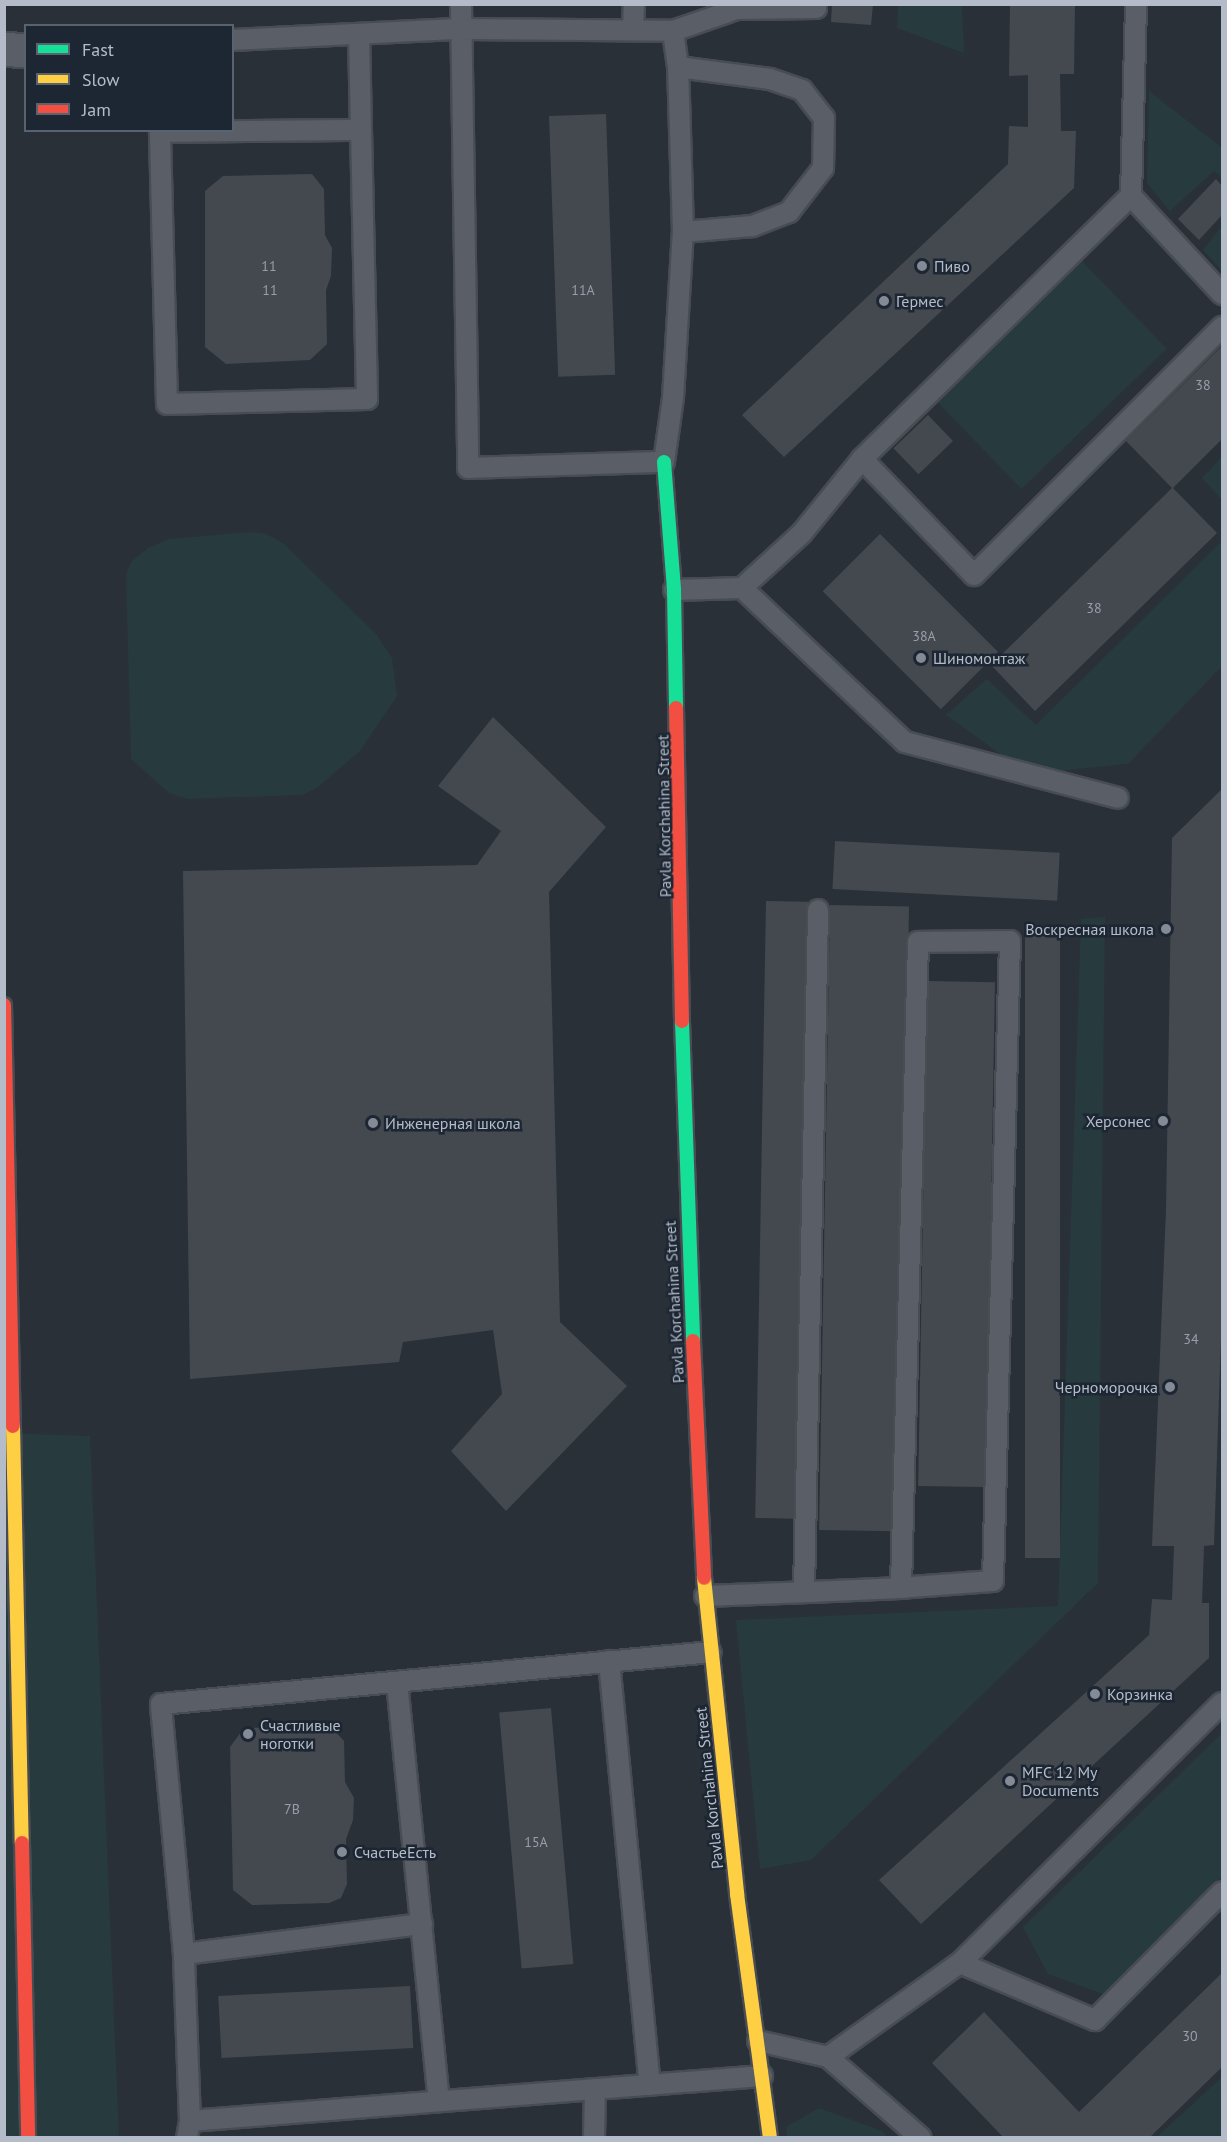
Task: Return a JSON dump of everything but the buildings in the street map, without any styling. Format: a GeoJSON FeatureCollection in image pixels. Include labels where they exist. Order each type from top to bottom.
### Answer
{"type":"FeatureCollection","features":[{"type":"Feature","properties":{"kind":"street"},"geometry":{"type":"LineString","coordinates":[[4,49],[24,50]]}},
{"type":"Feature","properties":{"kind":"street","name":"Pavla Korchahina Street"},"geometry":{"type":"LineString","coordinates":[[664,462],[674,591],[685,1181],[705,1596],[770,2138]]}},
{"type":"Feature","properties":{"kind":"street"},"geometry":{"type":"LineString","coordinates":[[4,1005],[28,2138]]}},
{"type":"Feature","properties":{"kind":"lane"},"geometry":{"type":"LineString","coordinates":[[461,4],[468,468],[664,462],[673,398],[683,232],[678,67],[673,31]]}},
{"type":"Feature","properties":{"kind":"lane"},"geometry":{"type":"LineString","coordinates":[[633,30],[634,4]]}},
{"type":"Feature","properties":{"kind":"lane"},"geometry":{"type":"LineString","coordinates":[[234,40],[461,29],[673,31],[737,9],[816,8],[816,4]]}},
{"type":"Feature","properties":{"kind":"lane"},"geometry":{"type":"LineString","coordinates":[[674,591],[742,588],[802,533],[862,459],[1131,196],[1136,4]]}},
{"type":"Feature","properties":{"kind":"lane"},"geometry":{"type":"LineString","coordinates":[[160,132],[167,404],[367,399],[359,34]]}},
{"type":"Feature","properties":{"kind":"lane"},"geometry":{"type":"LineString","coordinates":[[678,67],[770,79],[802,90],[824,118],[823,168],[789,212],[752,226],[683,232]]}},
{"type":"Feature","properties":{"kind":"lane"},"geometry":{"type":"LineString","coordinates":[[234,131],[361,130]]}},
{"type":"Feature","properties":{"kind":"lane"},"geometry":{"type":"LineString","coordinates":[[1131,196],[1222,294]]}},
{"type":"Feature","properties":{"kind":"lane"},"geometry":{"type":"LineString","coordinates":[[862,459],[974,574],[1222,327]]}},
{"type":"Feature","properties":{"kind":"lane"},"geometry":{"type":"LineString","coordinates":[[742,588],[905,742],[1118,798]]}},
{"type":"Feature","properties":{"kind":"lane"},"geometry":{"type":"LineString","coordinates":[[804,1592],[818,910]]}},
{"type":"Feature","properties":{"kind":"lane"},"geometry":{"type":"LineString","coordinates":[[705,1596],[901,1588],[993,1581],[1010,941],[918,942],[901,1588]]}},
{"type":"Feature","properties":{"kind":"lane"},"geometry":{"type":"LineString","coordinates":[[711,1652],[161,1704],[184,1954],[189,2129],[439,2101],[762,2076]]}},
{"type":"Feature","properties":{"kind":"lane"},"geometry":{"type":"LineString","coordinates":[[609,1661],[650,2085]]}},
{"type":"Feature","properties":{"kind":"lane"},"geometry":{"type":"LineString","coordinates":[[397,1682],[439,2101]]}},
{"type":"Feature","properties":{"kind":"lane"},"geometry":{"type":"LineString","coordinates":[[828,2057],[960,1963],[1222,1703]]}},
{"type":"Feature","properties":{"kind":"lane"},"geometry":{"type":"LineString","coordinates":[[960,1963],[1095,2020],[1222,1892]]}},
{"type":"Feature","properties":{"kind":"lane"},"geometry":{"type":"LineString","coordinates":[[184,1954],[422,1924]]}},
{"type":"Feature","properties":{"kind":"lane"},"geometry":{"type":"LineString","coordinates":[[758,2041],[828,2057],[921,2138]]}},
{"type":"Feature","properties":{"kind":"lane"},"geometry":{"type":"LineString","coordinates":[[594,2138],[595,2089]]}},
{"type":"Feature","properties":{"kind":"green space"},"geometry":{"type":"Polygon","coordinates":[[[898,5],[962,5],[964,53],[897,28],[898,5]]]}},
{"type":"Feature","properties":{"kind":"green space"},"geometry":{"type":"Polygon","coordinates":[[[1149,91],[1222,148],[1222,177],[1214,171],[1170,211],[1147,183],[1149,91]]]}},
{"type":"Feature","properties":{"kind":"green space"},"geometry":{"type":"Polygon","coordinates":[[[1222,226],[1222,271],[1203,250],[1222,226]]]}},
{"type":"Feature","properties":{"kind":"green space"},"geometry":{"type":"Polygon","coordinates":[[[1082,261],[1167,349],[1021,489],[937,401],[1082,261]]]}},
{"type":"Feature","properties":{"kind":"green space"},"geometry":{"type":"Polygon","coordinates":[[[1222,457],[1222,500],[1202,478],[1222,457]]]}},
{"type":"Feature","properties":{"kind":"green space"},"geometry":{"type":"Polygon","coordinates":[[[250,532],[266,534],[283,543],[377,635],[392,658],[397,696],[360,751],[318,787],[302,795],[188,799],[169,793],[131,759],[126,574],[132,561],[148,548],[169,539],[250,532]]]}},
{"type":"Feature","properties":{"kind":"green space"},"geometry":{"type":"Polygon","coordinates":[[[1222,541],[1222,666],[1128,764],[1028,774],[946,715],[987,679],[1036,725],[1222,541]]]}},
{"type":"Feature","properties":{"kind":"green space"},"geometry":{"type":"Polygon","coordinates":[[[1105,917],[1098,1583],[811,1860],[760,1869],[736,1620],[1058,1606],[1081,919],[1105,917]]]}},
{"type":"Feature","properties":{"kind":"green space"},"geometry":{"type":"Polygon","coordinates":[[[5,1433],[90,1436],[119,2137],[5,2138],[5,1433]]]}},
{"type":"Feature","properties":{"kind":"green space"},"geometry":{"type":"Polygon","coordinates":[[[1222,1733],[1222,1877],[1103,1994],[1048,1974],[1023,1927],[1222,1733]]]}},
{"type":"Feature","properties":{"kind":"green space"},"geometry":{"type":"Polygon","coordinates":[[[1222,2077],[1222,2137],[1157,2137],[1222,2077]]]}},
{"type":"Feature","properties":{"kind":"green space"},"geometry":{"type":"Polygon","coordinates":[[[819,2108],[882,2131],[887,2137],[787,2137],[786,2127],[819,2108]]]}},
{"type":"Feature","properties":{"kind":"traffic: fast"},"geometry":{"type":"LineString","coordinates":[[664,462],[674,590],[676,708]]}},
{"type":"Feature","properties":{"kind":"traffic: fast"},"geometry":{"type":"LineString","coordinates":[[682,1021],[693,1341]]}},
{"type":"Feature","properties":{"kind":"traffic: slow"},"geometry":{"type":"LineString","coordinates":[[13,1426],[22,1843]]}},
{"type":"Feature","properties":{"kind":"traffic: slow"},"geometry":{"type":"LineString","coordinates":[[704,1578],[737,1894],[770,2138]]}},
{"type":"Feature","properties":{"kind":"traffic: jam"},"geometry":{"type":"LineString","coordinates":[[676,708],[682,1021]]}},
{"type":"Feature","properties":{"kind":"traffic: jam"},"geometry":{"type":"LineString","coordinates":[[4,1005],[13,1426]]}},
{"type":"Feature","properties":{"kind":"traffic: jam"},"geometry":{"type":"LineString","coordinates":[[693,1341],[704,1578]]}},
{"type":"Feature","properties":{"kind":"traffic: jam"},"geometry":{"type":"LineString","coordinates":[[22,1843],[28,2138]]}},
{"type":"Feature","properties":{"kind":"place","name":"Пиво"},"geometry":{"type":"Point","coordinates":[922,266]}},
{"type":"Feature","properties":{"kind":"place","name":"Гермес"},"geometry":{"type":"Point","coordinates":[884,301]}},
{"type":"Feature","properties":{"kind":"place","name":"Шиномонтаж"},"geometry":{"type":"Point","coordinates":[921,658]}},
{"type":"Feature","properties":{"kind":"place","name":"Воскресная школа"},"geometry":{"type":"Point","coordinates":[1166,929]}},
{"type":"Feature","properties":{"kind":"place","name":"Херсонес"},"geometry":{"type":"Point","coordinates":[1163,1121]}},
{"type":"Feature","properties":{"kind":"place","name":"Инженерная школа"},"geometry":{"type":"Point","coordinates":[373,1123]}},
{"type":"Feature","properties":{"kind":"place","name":"Черноморочка"},"geometry":{"type":"Point","coordinates":[1170,1387]}},
{"type":"Feature","properties":{"kind":"place","name":"Корзинка"},"geometry":{"type":"Point","coordinates":[1095,1694]}},
{"type":"Feature","properties":{"kind":"place","name":"Счастливые ноготки"},"geometry":{"type":"Point","coordinates":[248,1734]}},
{"type":"Feature","properties":{"kind":"place","name":"MFC 12 My Documents"},"geometry":{"type":"Point","coordinates":[1010,1781]}},
{"type":"Feature","properties":{"kind":"place","name":"СчастьеЕсть"},"geometry":{"type":"Point","coordinates":[342,1852]}}]}
